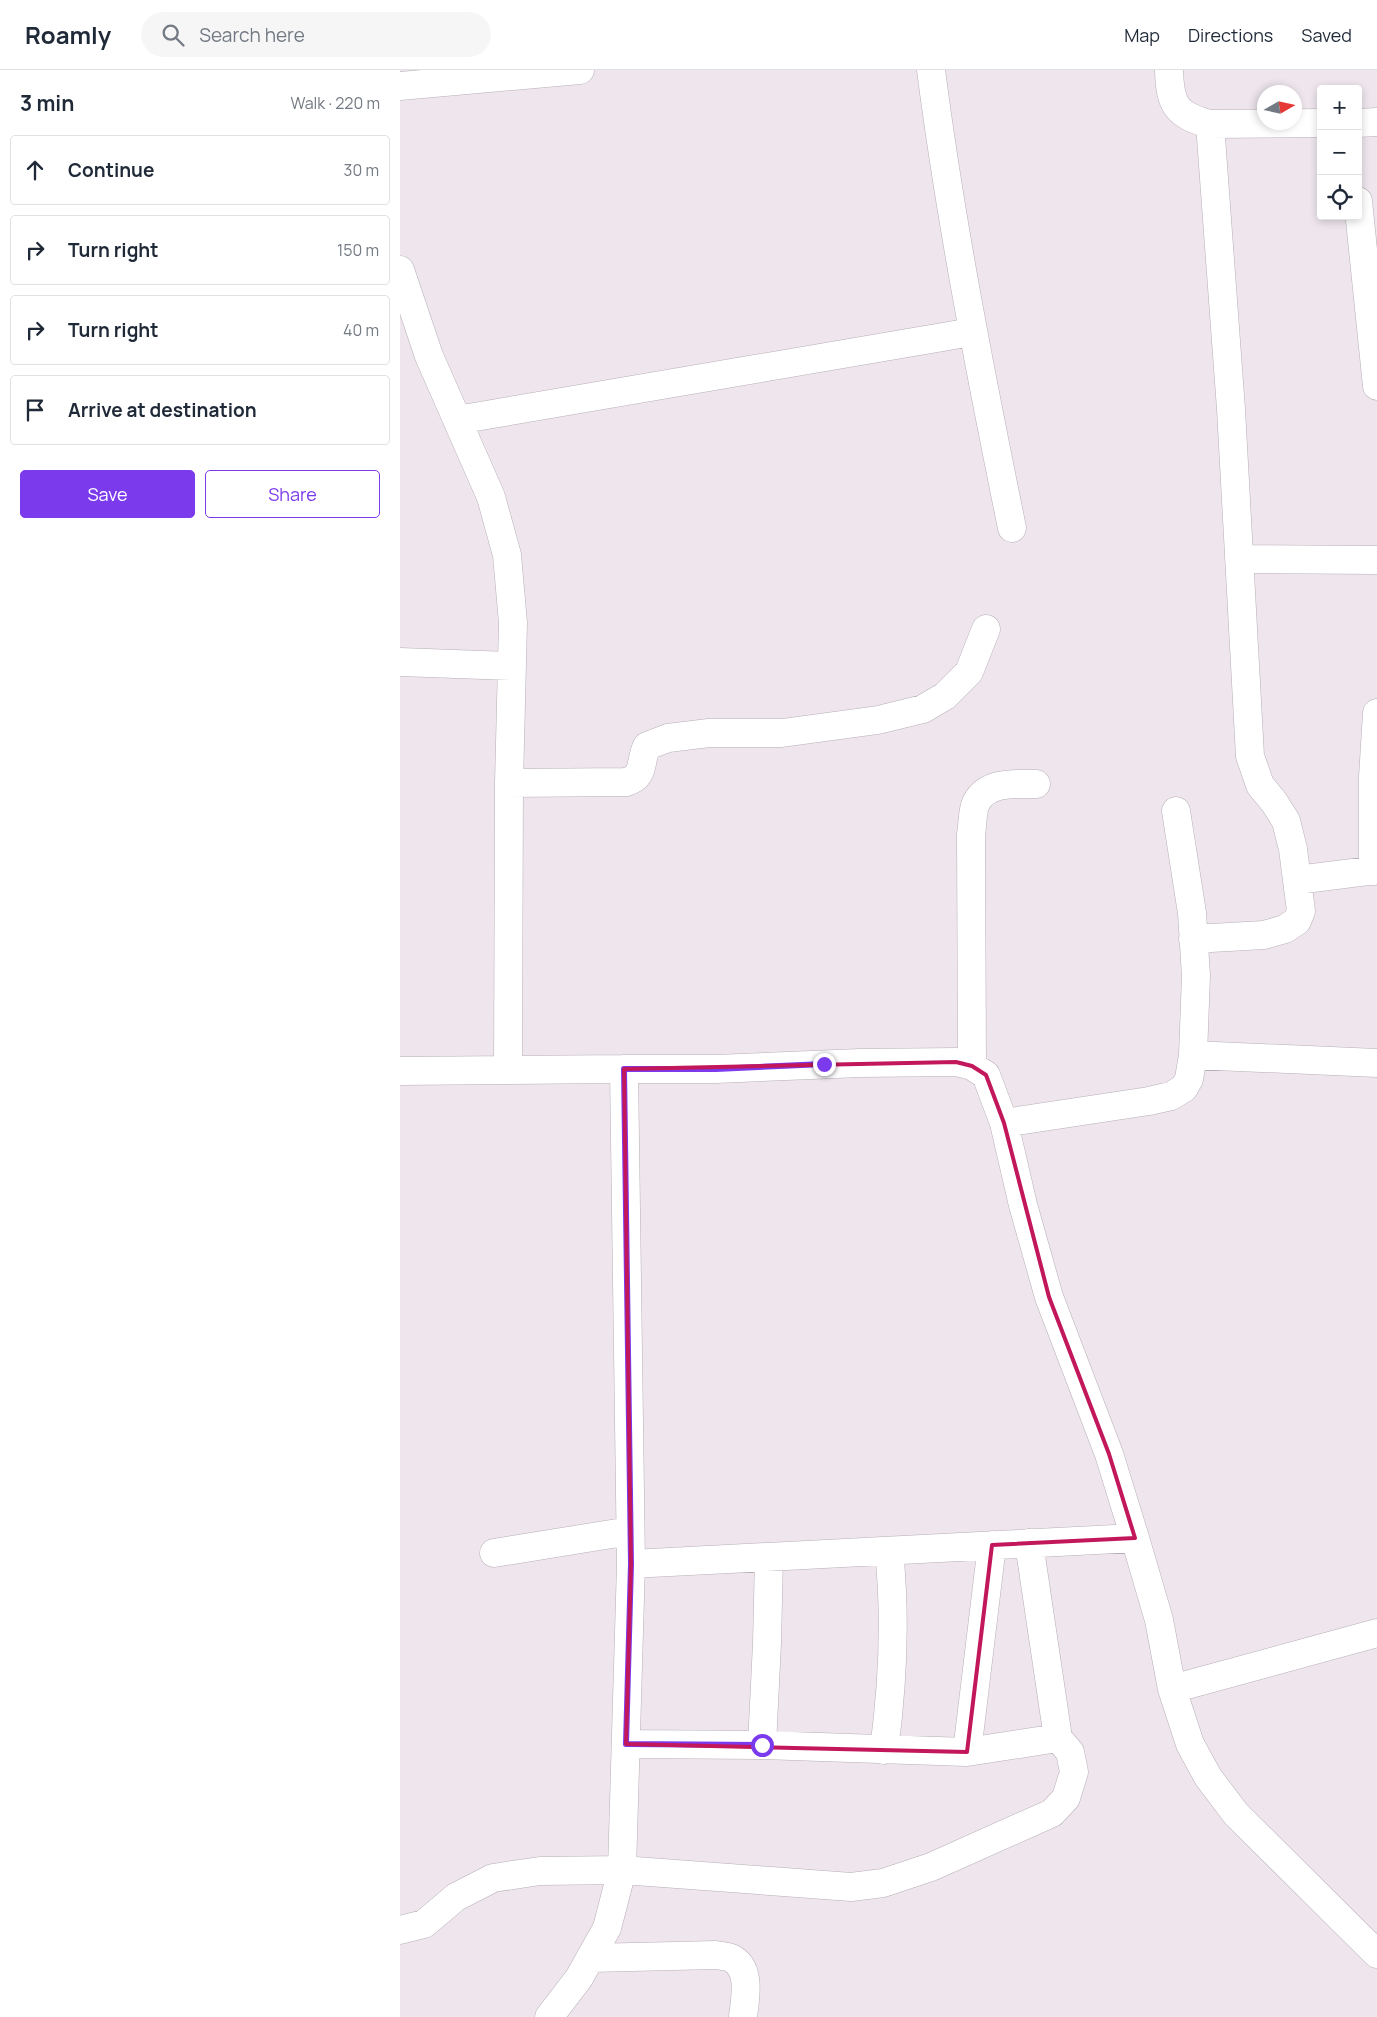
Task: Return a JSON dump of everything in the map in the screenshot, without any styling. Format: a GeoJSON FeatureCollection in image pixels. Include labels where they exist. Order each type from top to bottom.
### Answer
{"type":"FeatureCollection","features":[{"type":"Feature","properties":{"kind":"street"},"geometry":{"type":"LineString","coordinates":[[400,86],[580,70]]}},
{"type":"Feature","properties":{"kind":"street"},"geometry":{"type":"LineString","coordinates":[[931,70],[941,148],[972,332],[1012,528]]}},
{"type":"Feature","properties":{"kind":"street"},"geometry":{"type":"LineString","coordinates":[[1168,70],[1169,88],[1174,104],[1182,114],[1210,124],[1317,123]]}},
{"type":"Feature","properties":{"kind":"street"},"geometry":{"type":"LineString","coordinates":[[1362,122],[1377,122]]}},
{"type":"Feature","properties":{"kind":"street"},"geometry":{"type":"LineString","coordinates":[[1193,940],[1264,935],[1285,929],[1296,921],[1301,911],[1286,821],[1260,785],[1250,756],[1241,559],[1210,124]]}},
{"type":"Feature","properties":{"kind":"street"},"geometry":{"type":"LineString","coordinates":[[1360,220],[1377,386]]}},
{"type":"Feature","properties":{"kind":"street"},"geometry":{"type":"LineString","coordinates":[[400,270],[429,356],[490,497],[507,555],[513,623],[509,783],[508,1070]]}},
{"type":"Feature","properties":{"kind":"street"},"geometry":{"type":"LineString","coordinates":[[458,420],[972,332]]}},
{"type":"Feature","properties":{"kind":"street"},"geometry":{"type":"LineString","coordinates":[[1241,559],[1377,560]]}},
{"type":"Feature","properties":{"kind":"street"},"geometry":{"type":"LineString","coordinates":[[509,783],[626,782],[635,779],[640,774],[648,746],[668,738],[709,733],[782,733],[878,720],[924,709],[945,696],[969,672],[986,629]]}},
{"type":"Feature","properties":{"kind":"street"},"geometry":{"type":"LineString","coordinates":[[400,662],[512,666]]}},
{"type":"Feature","properties":{"kind":"street"},"geometry":{"type":"LineString","coordinates":[[1297,880],[1375,870],[1373,777],[1377,713]]}},
{"type":"Feature","properties":{"kind":"street"},"geometry":{"type":"LineString","coordinates":[[972,1066],[971,834],[976,803],[987,790],[1007,784],[1036,784]]}},
{"type":"Feature","properties":{"kind":"street"},"geometry":{"type":"LineString","coordinates":[[1004,1122],[1172,1096],[1184,1088],[1189,1079],[1193,1055],[1196,976],[1192,913],[1176,811]]}},
{"type":"Feature","properties":{"kind":"street"},"geometry":{"type":"LineString","coordinates":[[1193,1055],[1377,1063]]}},
{"type":"Feature","properties":{"kind":"street"},"geometry":{"type":"LineString","coordinates":[[400,1071],[716,1069],[860,1063],[956,1062],[972,1066],[986,1075],[1004,1122],[1023,1205],[1049,1297],[1109,1454],[1135,1538],[1159,1620],[1172,1689],[1190,1744],[1208,1777],[1236,1814],[1377,1954]]}},
{"type":"Feature","properties":{"kind":"street"},"geometry":{"type":"LineString","coordinates":[[549,2017],[579,1978],[607,1928],[622,1870],[631,1564],[624,1069]]}},
{"type":"Feature","properties":{"kind":"street"},"geometry":{"type":"LineString","coordinates":[[494,1553],[630,1531]]}},
{"type":"Feature","properties":{"kind":"street"},"geometry":{"type":"LineString","coordinates":[[631,1564],[1135,1538]]}},
{"type":"Feature","properties":{"kind":"street"},"geometry":{"type":"LineString","coordinates":[[400,1930],[424,1924],[456,1897],[493,1878],[540,1871],[622,1870],[851,1887],[883,1883],[931,1867],[1052,1813],[1066,1798],[1074,1772],[1070,1752],[1058,1738],[1029,1544]]}},
{"type":"Feature","properties":{"kind":"street"},"geometry":{"type":"LineString","coordinates":[[967,1752],[992,1545]]}},
{"type":"Feature","properties":{"kind":"street"},"geometry":{"type":"LineString","coordinates":[[884,1750],[891,1696],[894,1641],[894,1593],[889,1551]]}},
{"type":"Feature","properties":{"kind":"street"},"geometry":{"type":"LineString","coordinates":[[762,1745],[767,1643],[768,1558]]}},
{"type":"Feature","properties":{"kind":"street"},"geometry":{"type":"LineString","coordinates":[[1172,1689],[1377,1633]]}},
{"type":"Feature","properties":{"kind":"street"},"geometry":{"type":"LineString","coordinates":[[626,1744],[762,1745],[967,1752],[1058,1738]]}},
{"type":"Feature","properties":{"kind":"street"},"geometry":{"type":"LineString","coordinates":[[590,1958],[716,1955],[731,1958],[741,1967],[746,1979],[744,2017]]}},
{"type":"Feature","properties":{"kind":"highlighted area"},"geometry":{"type":"Polygon","coordinates":[[[956,1062],[972,1066],[986,1075],[1004,1123],[1049,1297],[1109,1454],[1135,1538],[992,1545],[967,1752],[626,1744],[631,1564],[624,1069],[956,1062]]]}},
{"type":"Feature","properties":{"kind":"route"},"geometry":{"type":"LineString","coordinates":[[762,1745],[626,1744],[631,1564],[624,1069],[716,1069],[824,1064]]}}]}
